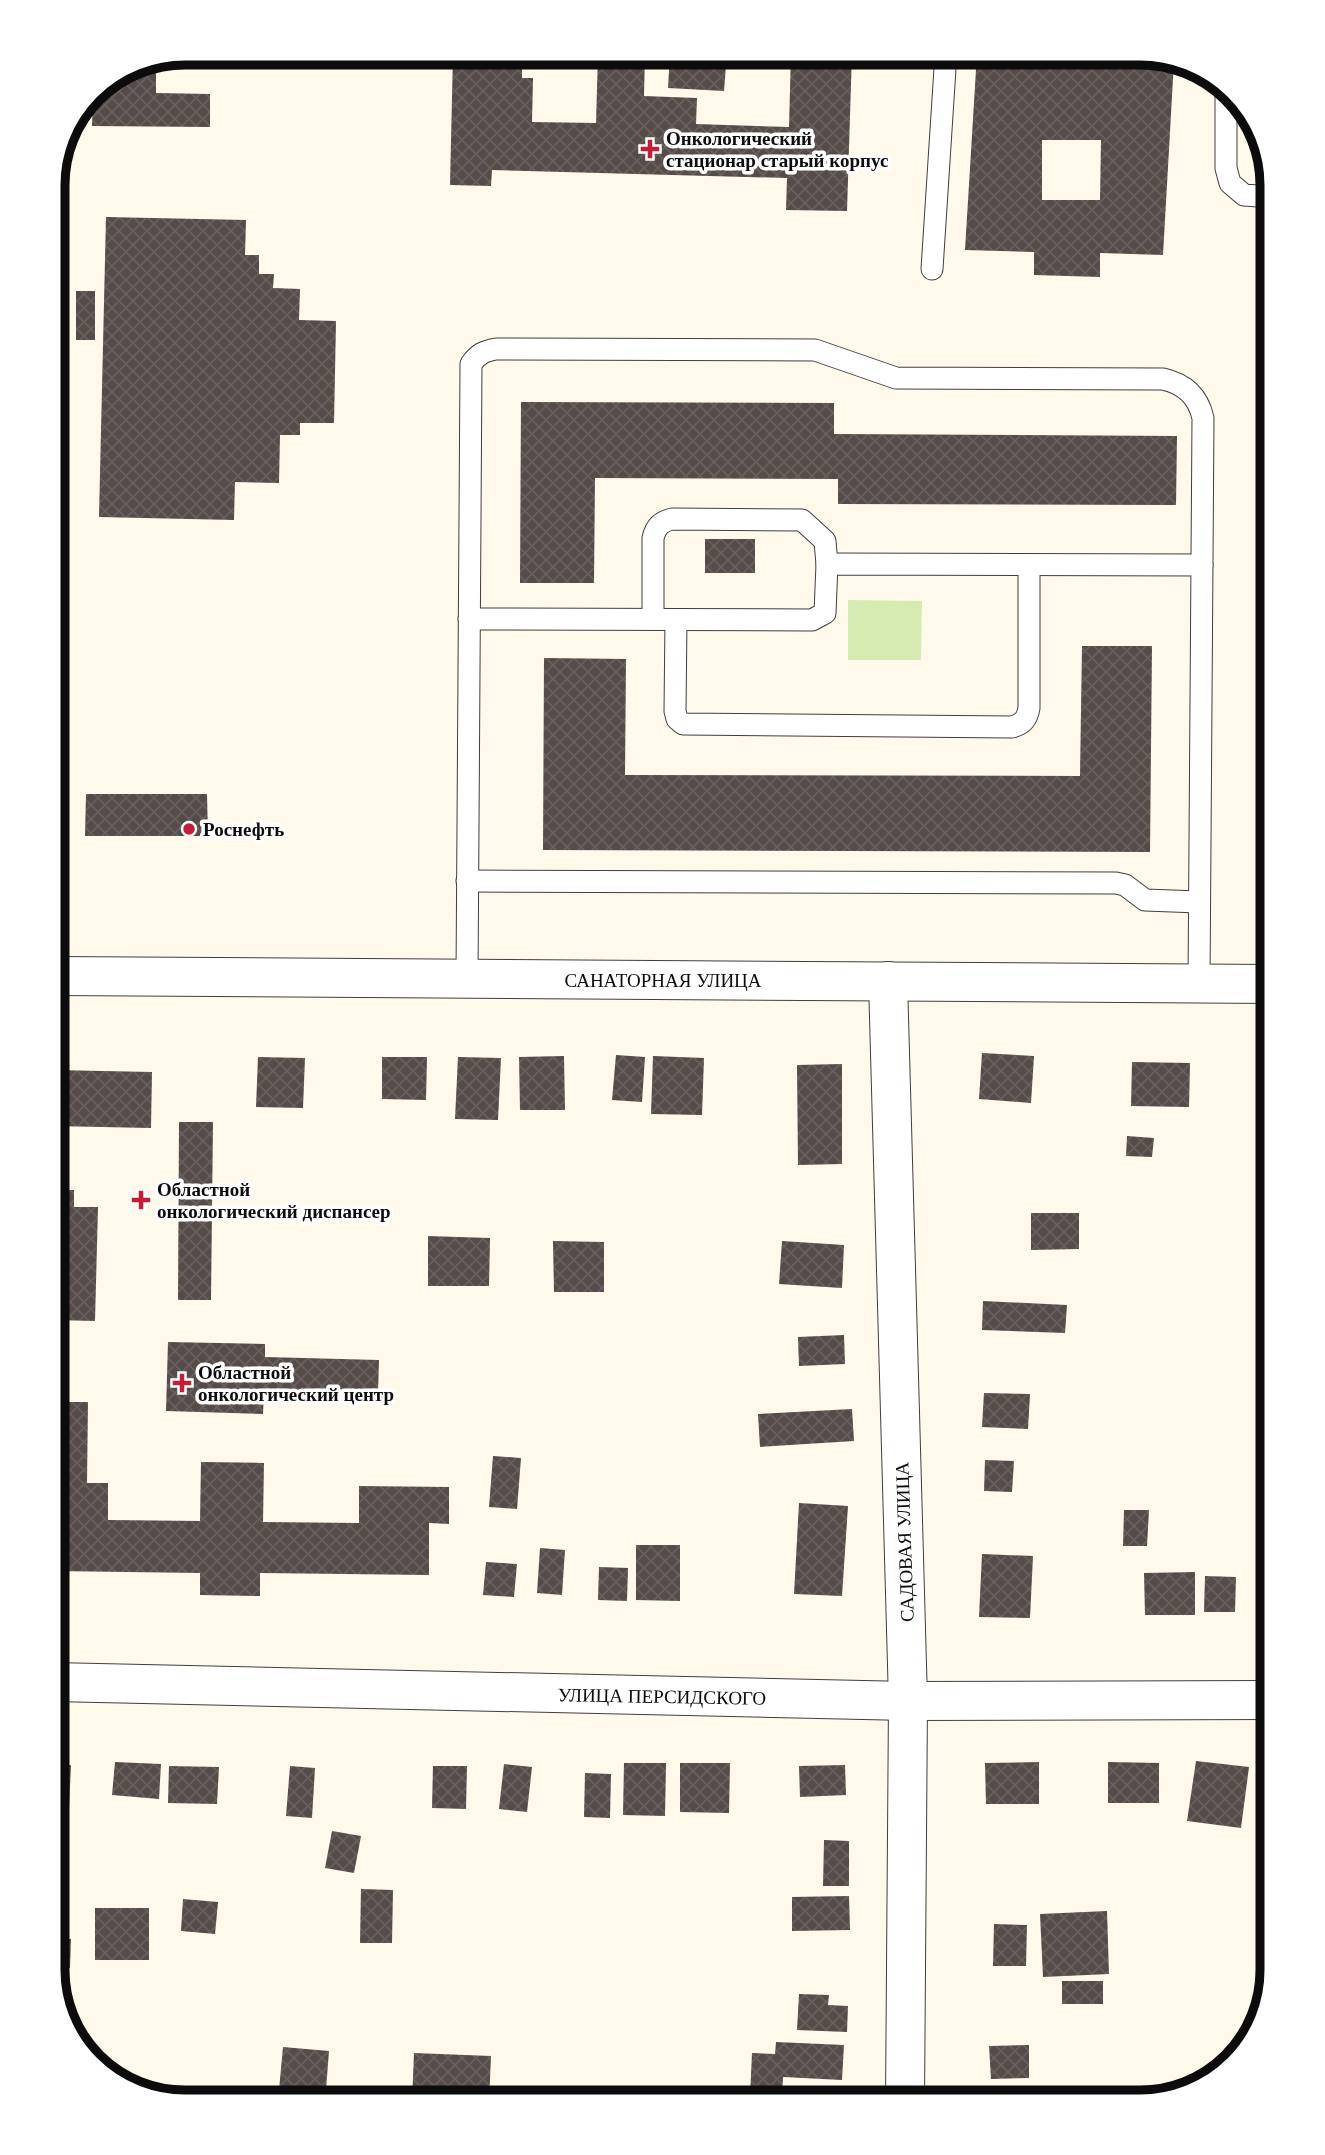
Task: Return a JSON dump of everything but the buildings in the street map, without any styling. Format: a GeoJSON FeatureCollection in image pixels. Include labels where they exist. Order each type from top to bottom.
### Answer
{"type":"FeatureCollection","features":[{"type":"Feature","properties":{"kind":"street","name":"САНАТОРНАЯ УЛИЦА"},"geometry":{"type":"LineString","coordinates":[[65,976],[1260,984]]}},
{"type":"Feature","properties":{"kind":"street","name":"САДОВАЯ УЛИЦА"},"geometry":{"type":"LineString","coordinates":[[888,981],[908,1701],[905,2090]]}},
{"type":"Feature","properties":{"kind":"street","name":"УЛИЦА ПЕРСИДСКОГО"},"geometry":{"type":"LineString","coordinates":[[65,1682],[908,1701],[1260,1700]]}},
{"type":"Feature","properties":{"kind":"lane"},"geometry":{"type":"LineString","coordinates":[[932,270],[945,65]]}},
{"type":"Feature","properties":{"kind":"lane"},"geometry":{"type":"LineString","coordinates":[[1226,100],[1226,168],[1230,183],[1244,195],[1260,196]]}},
{"type":"Feature","properties":{"kind":"lane"},"geometry":{"type":"LineString","coordinates":[[467,979],[471,364],[485,351],[496,349],[815,350],[896,378],[1163,379],[1189,390],[1200,405],[1203,418],[1199,983]]}},
{"type":"Feature","properties":{"kind":"lane"},"geometry":{"type":"LineString","coordinates":[[469,619],[653,620],[676,620],[818,619],[825,613],[827,605],[825,541],[802,520],[672,519],[662,522],[653,538],[653,620]]}},
{"type":"Feature","properties":{"kind":"lane"},"geometry":{"type":"LineString","coordinates":[[827,564],[1202,565]]}},
{"type":"Feature","properties":{"kind":"lane"},"geometry":{"type":"LineString","coordinates":[[676,620],[675,710],[677,719],[683,724],[1012,727],[1020,725],[1027,718],[1029,565]]}},
{"type":"Feature","properties":{"kind":"lane"},"geometry":{"type":"LineString","coordinates":[[467,880],[1116,883],[1125,885],[1146,900],[1199,902]]}},
{"type":"Feature","properties":{"kind":"green space"},"geometry":{"type":"Polygon","coordinates":[[[848,600],[922,601],[921,660],[848,660],[848,600]]]}},
{"type":"Feature","properties":{"kind":"place","name":"Онкологический стационар старый корпус"},"geometry":{"type":"Point","coordinates":[650,149]}},
{"type":"Feature","properties":{"kind":"place","name":"Роснефть"},"geometry":{"type":"Point","coordinates":[189,829]}},
{"type":"Feature","properties":{"kind":"place","name":"Областной онкологический диспансер"},"geometry":{"type":"Point","coordinates":[141,1200]}},
{"type":"Feature","properties":{"kind":"place","name":"Областной онкологический центр"},"geometry":{"type":"Point","coordinates":[182,1383]}}]}
